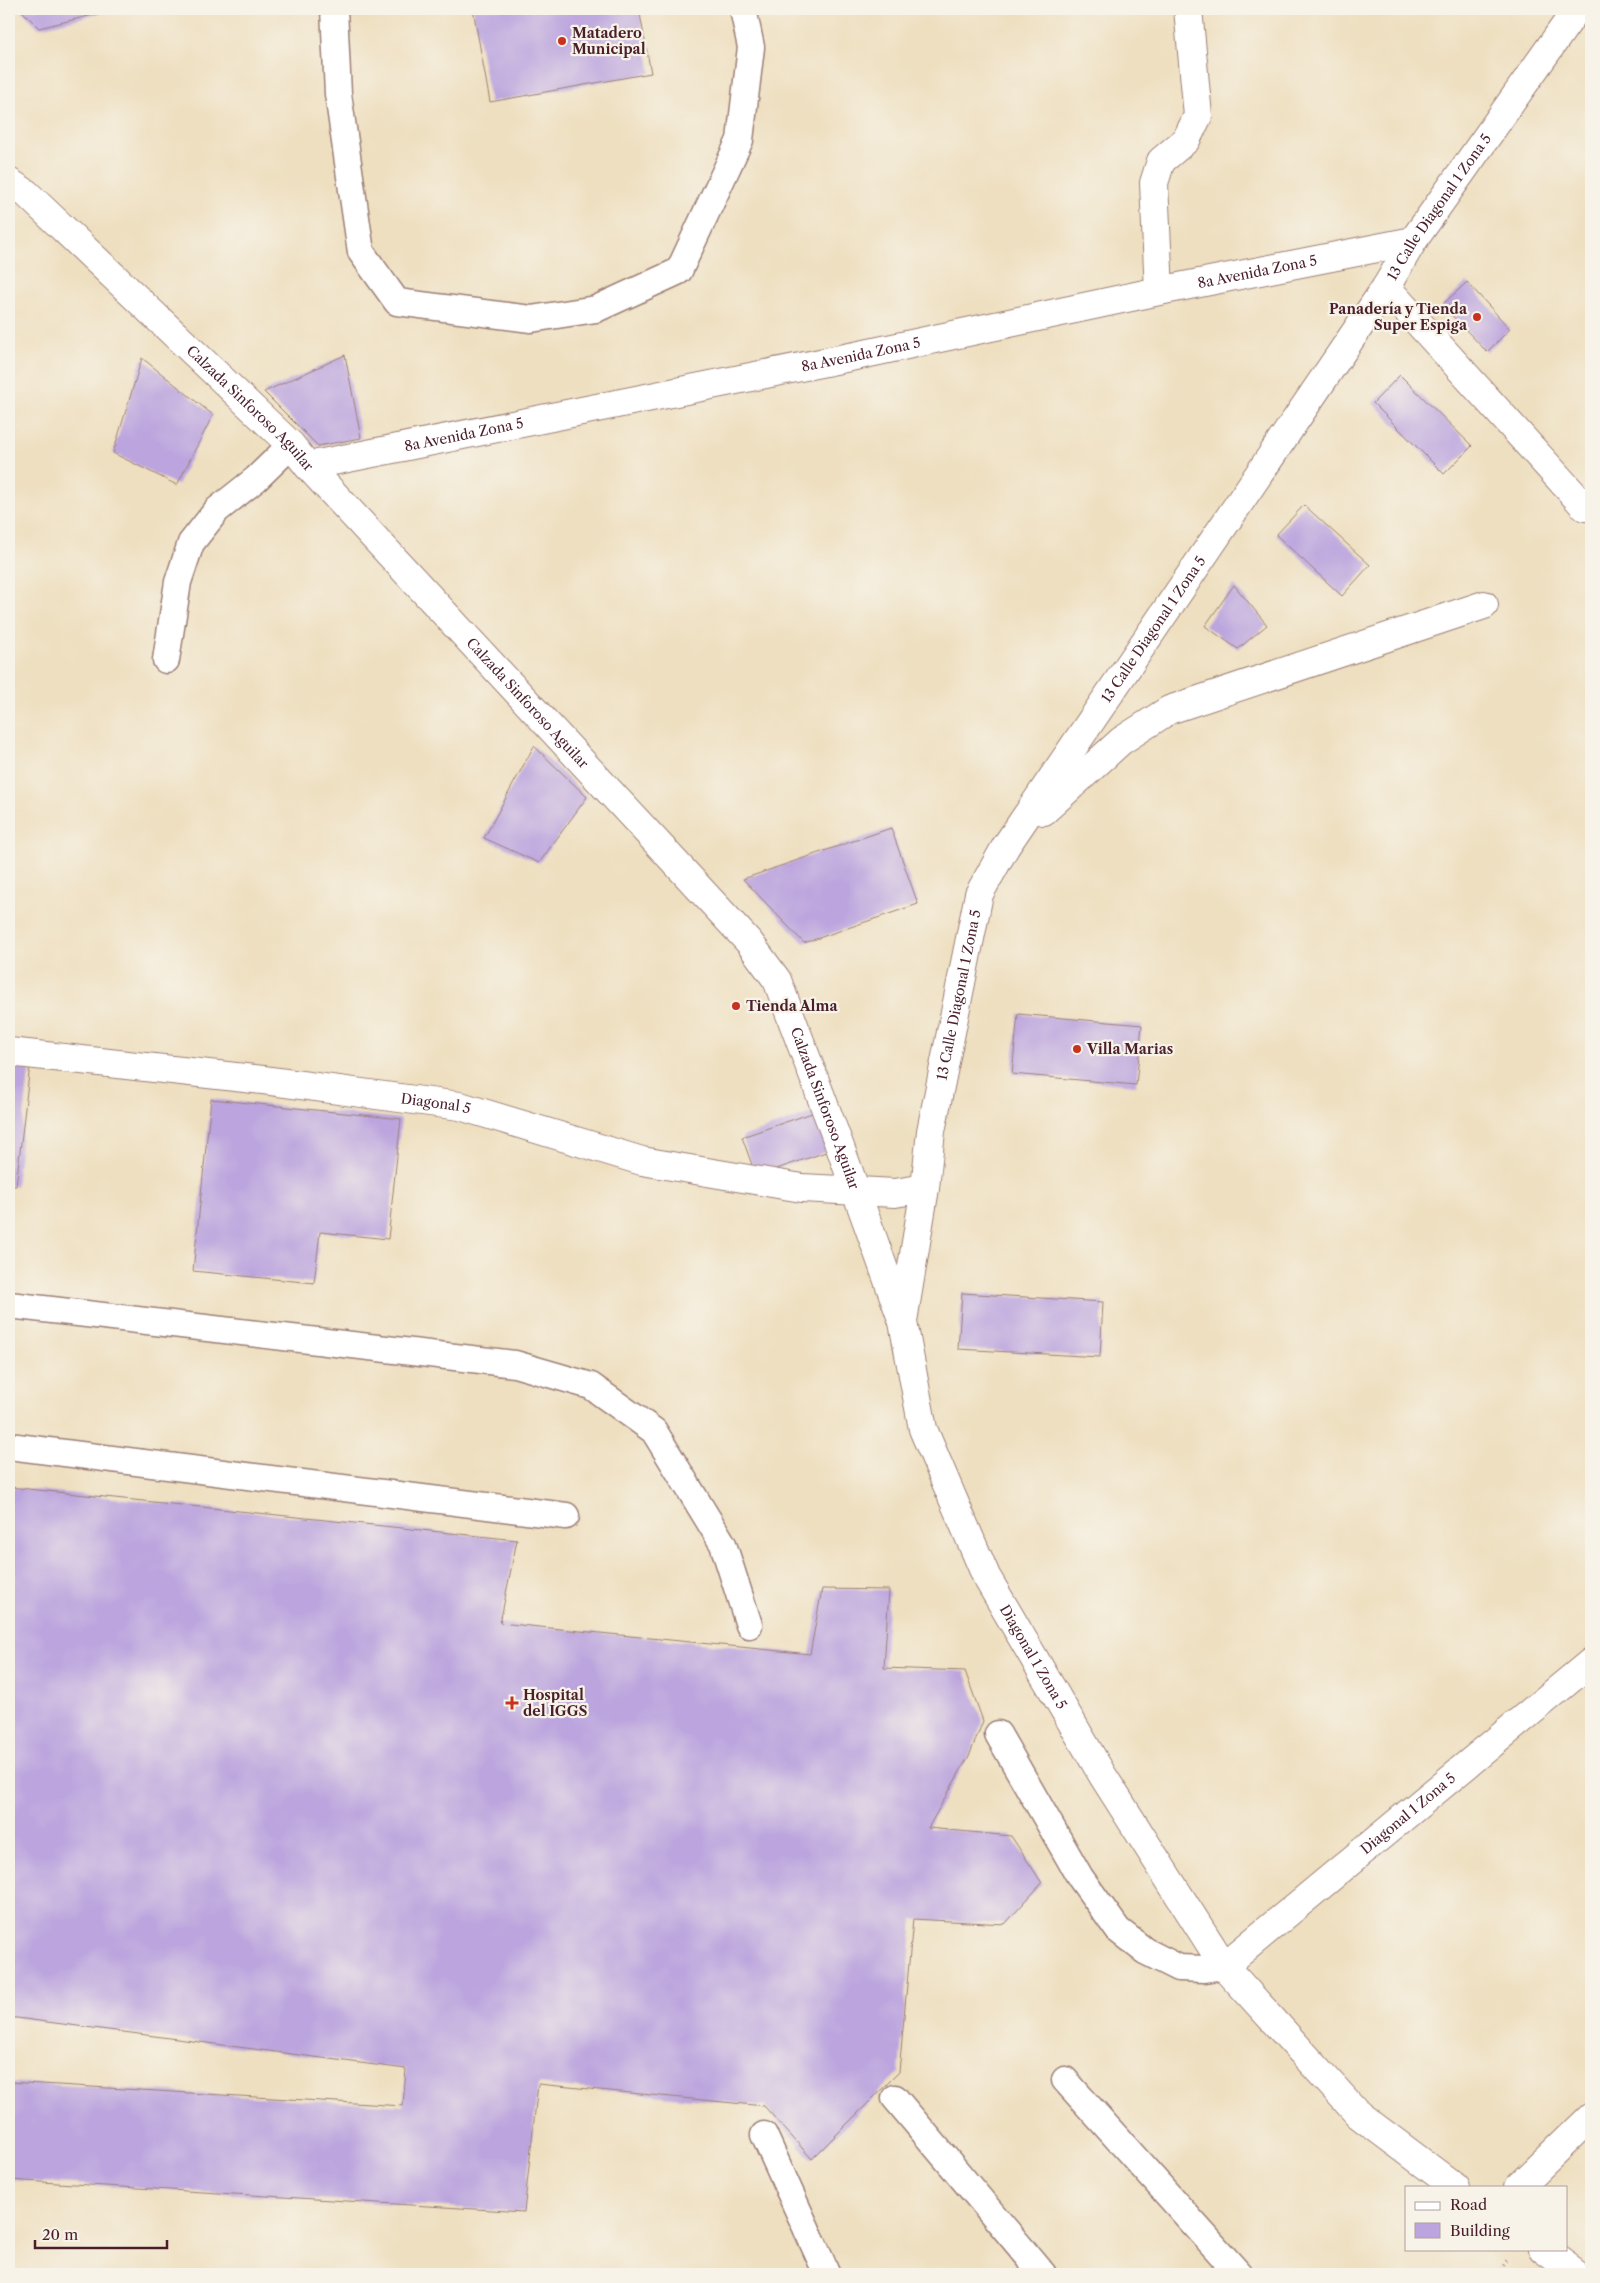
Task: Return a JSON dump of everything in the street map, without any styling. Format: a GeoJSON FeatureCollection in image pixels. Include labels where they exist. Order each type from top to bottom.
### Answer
{"type":"FeatureCollection","features":[{"type":"Feature","properties":{"kind":"street"},"geometry":{"type":"LineString","coordinates":[[1159,291],[1154,182],[1161,161],[1186,140],[1198,116],[1188,9]]}},
{"type":"Feature","properties":{"kind":"street","name":"13 Calle Diagonal 1 Zona 5"},"geometry":{"type":"LineString","coordinates":[[902,1322],[925,1188],[931,1131],[979,894],[1006,846],[1386,287],[1413,241],[1577,9]]}},
{"type":"Feature","properties":{"kind":"street","name":"Calzada Sinforoso Aguilar"},"geometry":{"type":"LineString","coordinates":[[9,182],[26,193],[291,445],[308,466],[749,942],[777,980],[902,1322]]}},
{"type":"Feature","properties":{"kind":"street","name":"8a Avenida Zona 5"},"geometry":{"type":"LineString","coordinates":[[308,466],[860,355],[1159,291],[1413,241]]}},
{"type":"Feature","properties":{"kind":"street"},"geometry":{"type":"LineString","coordinates":[[1386,287],[1586,508]]}},
{"type":"Feature","properties":{"kind":"street"},"geometry":{"type":"LineString","coordinates":[[1006,846],[1121,741],[1168,710],[1484,604]]}},
{"type":"Feature","properties":{"kind":"street","name":"Diagonal 5"},"geometry":{"type":"LineString","coordinates":[[9,1052],[263,1080],[460,1106],[642,1161],[802,1188],[895,1193],[925,1188]]}},
{"type":"Feature","properties":{"kind":"street","name":"Diagonal 1 Zona 5"},"geometry":{"type":"LineString","coordinates":[[902,1322],[923,1429],[986,1576],[1103,1776],[1224,1966],[1360,2115],[1454,2186]]}},
{"type":"Feature","properties":{"kind":"street","name":"Diagonal 1 Zona 5"},"geometry":{"type":"LineString","coordinates":[[1224,1966],[1591,1662]]}},
{"type":"Feature","properties":{"kind":"street"},"geometry":{"type":"LineString","coordinates":[[1520,2186],[1591,2117]]}},
{"type":"Feature","properties":{"kind":"street"},"geometry":{"type":"LineString","coordinates":[[1544,2250],[1577,2274]]}},
{"type":"Feature","properties":{"kind":"lane"},"geometry":{"type":"LineString","coordinates":[[334,9],[338,94],[361,252],[397,302],[531,319],[596,309],[679,272],[740,140],[751,47],[744,9]]}},
{"type":"Feature","properties":{"kind":"lane"},"geometry":{"type":"LineString","coordinates":[[166,660],[178,582],[191,544],[217,510],[256,479],[291,445]]}},
{"type":"Feature","properties":{"kind":"lane"},"geometry":{"type":"LineString","coordinates":[[9,1305],[515,1364],[591,1386],[654,1431],[723,1544],[750,1625]]}},
{"type":"Feature","properties":{"kind":"lane"},"geometry":{"type":"LineString","coordinates":[[9,1446],[566,1516]]}},
{"type":"Feature","properties":{"kind":"lane"},"geometry":{"type":"LineString","coordinates":[[998,1734],[1080,1877],[1118,1930],[1145,1951],[1178,1968],[1204,1969],[1224,1966]]}},
{"type":"Feature","properties":{"kind":"lane"},"geometry":{"type":"LineString","coordinates":[[1065,2080],[1238,2274]]}},
{"type":"Feature","properties":{"kind":"lane"},"geometry":{"type":"LineString","coordinates":[[895,2098],[1043,2274]]}},
{"type":"Feature","properties":{"kind":"lane"},"geometry":{"type":"LineString","coordinates":[[764,2135],[826,2274]]}},
{"type":"Feature","properties":{"kind":"building"},"geometry":{"type":"Polygon","coordinates":[[[20,9],[104,9],[105,12],[39,28],[20,9]]]}},
{"type":"Feature","properties":{"kind":"building","name":"Matadero Municipal"},"geometry":{"type":"Polygon","coordinates":[[[473,9],[639,9],[651,73],[490,102],[473,9]]]}},
{"type":"Feature","properties":{"kind":"building","name":"Panadería y Tienda Super Espiga"},"geometry":{"type":"Polygon","coordinates":[[[1467,282],[1510,329],[1487,352],[1442,305],[1467,282]]]}},
{"type":"Feature","properties":{"kind":"building"},"geometry":{"type":"Polygon","coordinates":[[[345,355],[361,438],[318,446],[264,392],[345,355]]]}},
{"type":"Feature","properties":{"kind":"building"},"geometry":{"type":"Polygon","coordinates":[[[142,358],[213,415],[177,485],[113,453],[142,358]]]}},
{"type":"Feature","properties":{"kind":"building"},"geometry":{"type":"Polygon","coordinates":[[[1400,375],[1472,446],[1444,474],[1373,403],[1400,375]]]}},
{"type":"Feature","properties":{"kind":"building"},"geometry":{"type":"Polygon","coordinates":[[[1304,505],[1370,565],[1342,596],[1276,535],[1304,505]]]}},
{"type":"Feature","properties":{"kind":"building"},"geometry":{"type":"Polygon","coordinates":[[[1234,585],[1267,625],[1238,649],[1205,626],[1234,585]]]}},
{"type":"Feature","properties":{"kind":"building"},"geometry":{"type":"Polygon","coordinates":[[[534,746],[587,797],[539,863],[484,838],[534,746]]]}},
{"type":"Feature","properties":{"kind":"building"},"geometry":{"type":"Polygon","coordinates":[[[891,828],[918,904],[804,943],[743,879],[891,828]]]}},
{"type":"Feature","properties":{"kind":"building","name":"Villa Marias"},"geometry":{"type":"Polygon","coordinates":[[[1018,1014],[1142,1025],[1136,1085],[1012,1074],[1018,1014]]]}},
{"type":"Feature","properties":{"kind":"building"},"geometry":{"type":"Polygon","coordinates":[[[9,1062],[30,1065],[16,1186],[9,1185],[9,1062]]]}},
{"type":"Feature","properties":{"kind":"building"},"geometry":{"type":"Polygon","coordinates":[[[211,1099],[401,1119],[388,1239],[320,1232],[314,1283],[193,1271],[211,1099]]]}},
{"type":"Feature","properties":{"kind":"building"},"geometry":{"type":"Polygon","coordinates":[[[815,1112],[829,1151],[756,1176],[742,1137],[815,1112]]]}},
{"type":"Feature","properties":{"kind":"building"},"geometry":{"type":"Polygon","coordinates":[[[962,1293],[1103,1302],[1100,1357],[958,1349],[962,1293]]]}},
{"type":"Feature","properties":{"kind":"building"},"geometry":{"type":"Polygon","coordinates":[[[9,1487],[517,1540],[500,1623],[810,1654],[822,1589],[889,1590],[884,1668],[965,1671],[983,1721],[970,1754],[928,1828],[1011,1836],[1042,1883],[1005,1924],[913,1919],[899,2072],[812,2159],[764,2106],[538,2084],[524,2212],[9,2180],[9,2082],[403,2106],[406,2069],[9,2017],[9,1487]]]}},
{"type":"Feature","properties":{"kind":"place","name":"Matadero Municipal"},"geometry":{"type":"Point","coordinates":[562,41]}},
{"type":"Feature","properties":{"kind":"place","name":"Panadería y Tienda Super Espiga"},"geometry":{"type":"Point","coordinates":[1477,317]}},
{"type":"Feature","properties":{"kind":"place","name":"Tienda Alma"},"geometry":{"type":"Point","coordinates":[736,1006]}},
{"type":"Feature","properties":{"kind":"place","name":"Villa Marias"},"geometry":{"type":"Point","coordinates":[1077,1049]}},
{"type":"Feature","properties":{"kind":"place","name":"Hospital del IGGS"},"geometry":{"type":"Point","coordinates":[512,1703]}}]}
